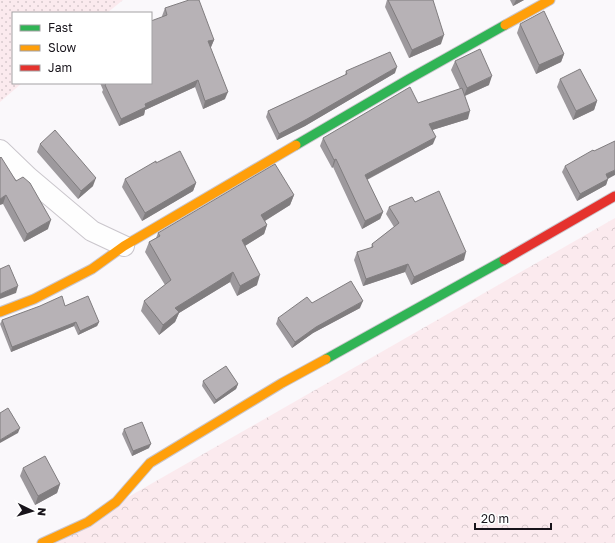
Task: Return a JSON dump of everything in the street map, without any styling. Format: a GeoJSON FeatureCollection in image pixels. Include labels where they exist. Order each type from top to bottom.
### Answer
{"type":"FeatureCollection","features":[{"type":"Feature","properties":{"kind":"street"},"geometry":{"type":"LineString","coordinates":[[0,312],[34,299],[92,269],[124,246],[409,79],[550,0]]}},
{"type":"Feature","properties":{"kind":"street"},"geometry":{"type":"LineString","coordinates":[[0,150],[28,177],[92,231],[124,246]]}},
{"type":"Feature","properties":{"kind":"street"},"geometry":{"type":"LineString","coordinates":[[42,543],[88,522],[116,502],[150,463],[282,383],[536,243],[615,196]]}},
{"type":"Feature","properties":{"kind":"green space"},"geometry":{"type":"Polygon","coordinates":[[[0,0],[123,0],[108,12],[12,12],[12,84],[21,84],[0,102],[0,0]]]}},
{"type":"Feature","properties":{"kind":"green space"},"geometry":{"type":"Polygon","coordinates":[[[615,218],[615,543],[48,543],[615,218]]]}},
{"type":"Feature","properties":{"kind":"building"},"geometry":{"type":"Polygon","coordinates":[[[189,0],[199,0],[214,40],[208,41],[228,92],[205,101],[198,80],[145,104],[146,107],[121,119],[105,85],[152,84],[152,21],[167,15],[165,8],[189,0]]]}},
{"type":"Feature","properties":{"kind":"building"},"geometry":{"type":"Polygon","coordinates":[[[388,0],[433,0],[444,35],[412,50],[388,0]]]}},
{"type":"Feature","properties":{"kind":"building"},"geometry":{"type":"Polygon","coordinates":[[[544,11],[564,54],[539,65],[520,24],[544,11]]]}},
{"type":"Feature","properties":{"kind":"building"},"geometry":{"type":"Polygon","coordinates":[[[480,49],[492,76],[467,88],[455,61],[480,49]]]}},
{"type":"Feature","properties":{"kind":"building"},"geometry":{"type":"Polygon","coordinates":[[[390,52],[397,67],[279,134],[268,111],[347,74],[346,71],[390,52]]]}},
{"type":"Feature","properties":{"kind":"building"},"geometry":{"type":"Polygon","coordinates":[[[580,69],[597,101],[576,111],[560,79],[580,69]]]}},
{"type":"Feature","properties":{"kind":"building"},"geometry":{"type":"Polygon","coordinates":[[[410,87],[418,103],[462,88],[470,111],[429,124],[436,137],[365,175],[383,212],[365,221],[336,159],[334,160],[323,138],[410,87]]]}},
{"type":"Feature","properties":{"kind":"building"},"geometry":{"type":"Polygon","coordinates":[[[55,130],[96,178],[81,191],[40,144],[55,130]]]}},
{"type":"Feature","properties":{"kind":"building"},"geometry":{"type":"Polygon","coordinates":[[[615,141],[615,170],[606,174],[608,179],[580,194],[565,166],[593,150],[594,151],[615,141]]]}},
{"type":"Feature","properties":{"kind":"building"},"geometry":{"type":"Polygon","coordinates":[[[180,151],[196,183],[145,213],[125,179],[156,161],[156,163],[180,151]]]}},
{"type":"Feature","properties":{"kind":"building"},"geometry":{"type":"Polygon","coordinates":[[[1,157],[16,181],[23,177],[30,183],[51,220],[27,234],[6,195],[0,199],[1,157]]]}},
{"type":"Feature","properties":{"kind":"building"},"geometry":{"type":"Polygon","coordinates":[[[275,164],[294,195],[261,215],[267,225],[242,240],[260,275],[240,286],[233,272],[175,308],[179,312],[163,325],[144,301],[171,280],[149,242],[160,236],[158,233],[275,164]]]}},
{"type":"Feature","properties":{"kind":"building"},"geometry":{"type":"Polygon","coordinates":[[[439,191],[466,252],[414,277],[408,264],[366,279],[357,252],[373,247],[372,244],[399,223],[389,207],[412,197],[415,202],[439,191]]]}},
{"type":"Feature","properties":{"kind":"building"},"geometry":{"type":"Polygon","coordinates":[[[9,265],[18,286],[0,294],[0,269],[9,265]]]}},
{"type":"Feature","properties":{"kind":"building"},"geometry":{"type":"Polygon","coordinates":[[[351,281],[363,301],[316,327],[295,342],[278,318],[307,297],[312,303],[351,281]]]}},
{"type":"Feature","properties":{"kind":"building"},"geometry":{"type":"Polygon","coordinates":[[[62,296],[65,306],[88,296],[99,322],[80,331],[76,322],[12,347],[2,320],[62,296]]]}},
{"type":"Feature","properties":{"kind":"building"},"geometry":{"type":"Polygon","coordinates":[[[226,366],[238,384],[216,400],[203,381],[226,366]]]}},
{"type":"Feature","properties":{"kind":"building"},"geometry":{"type":"Polygon","coordinates":[[[8,408],[20,428],[0,440],[0,413],[8,408]]]}},
{"type":"Feature","properties":{"kind":"building"},"geometry":{"type":"Polygon","coordinates":[[[142,422],[151,444],[133,451],[124,429],[142,422]]]}},
{"type":"Feature","properties":{"kind":"building"},"geometry":{"type":"Polygon","coordinates":[[[45,456],[60,484],[38,496],[23,468],[45,456]]]}},
{"type":"Feature","properties":{"kind":"traffic: fast"},"geometry":{"type":"LineString","coordinates":[[296,145],[505,25]]}},
{"type":"Feature","properties":{"kind":"traffic: fast"},"geometry":{"type":"LineString","coordinates":[[326,359],[504,260]]}},
{"type":"Feature","properties":{"kind":"traffic: slow"},"geometry":{"type":"LineString","coordinates":[[505,25],[550,0]]}},
{"type":"Feature","properties":{"kind":"traffic: slow"},"geometry":{"type":"LineString","coordinates":[[0,312],[34,299],[92,269],[124,246],[296,145]]}},
{"type":"Feature","properties":{"kind":"traffic: slow"},"geometry":{"type":"LineString","coordinates":[[42,543],[88,522],[116,502],[150,463],[282,383],[326,359]]}},
{"type":"Feature","properties":{"kind":"traffic: jam"},"geometry":{"type":"LineString","coordinates":[[504,260],[615,196]]}}]}
